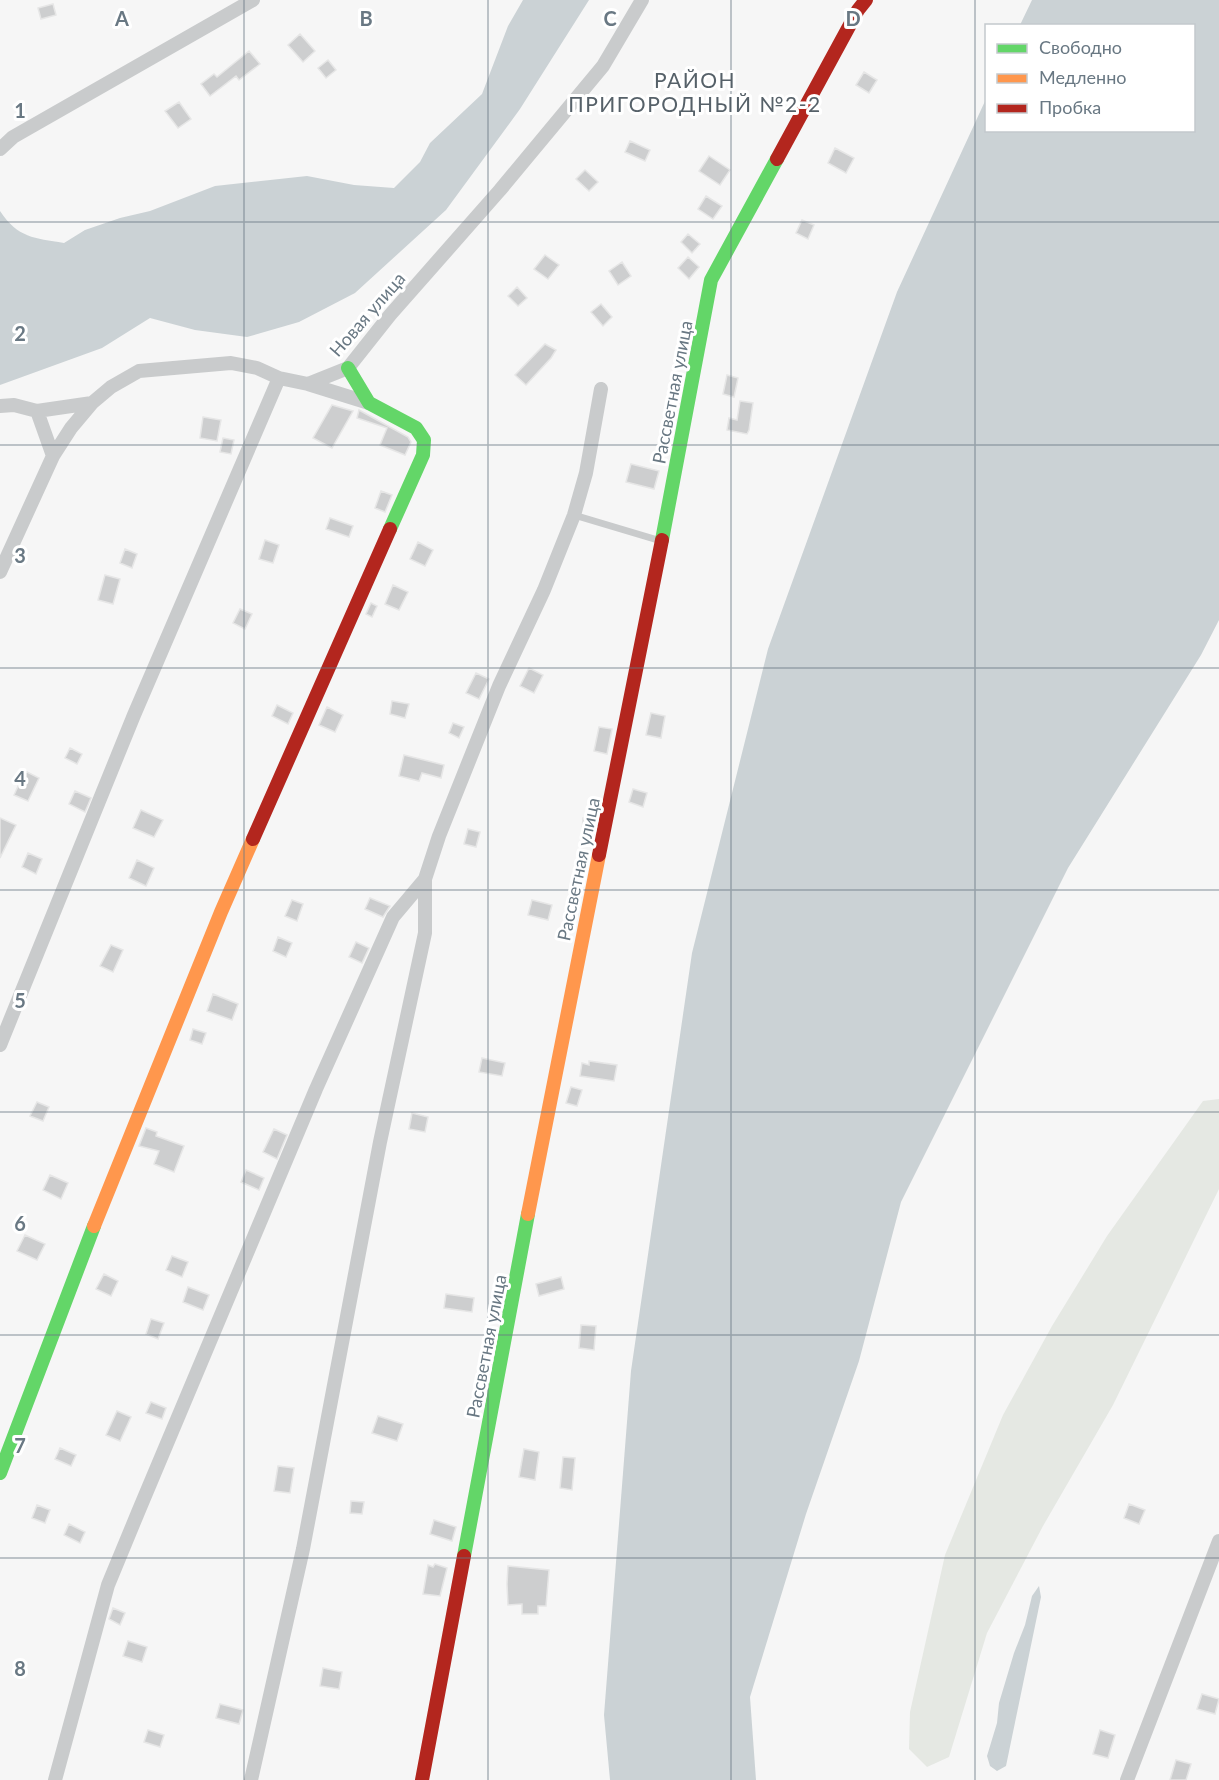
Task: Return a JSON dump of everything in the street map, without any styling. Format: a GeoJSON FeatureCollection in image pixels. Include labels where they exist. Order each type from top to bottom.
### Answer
{"type":"FeatureCollection","features":[{"type":"Feature","properties":{"kind":"street"},"geometry":{"type":"LineString","coordinates":[[0,149],[13,137],[254,0]]}},
{"type":"Feature","properties":{"kind":"street","name":"Новая улица"},"geometry":{"type":"LineString","coordinates":[[308,384],[348,368],[390,315],[500,190],[603,66],[642,0]]}},
{"type":"Feature","properties":{"kind":"street","name":"Рассветная улица"},"geometry":{"type":"LineString","coordinates":[[422,1780],[556,1066],[662,541],[711,280],[858,10],[867,0]]}},
{"type":"Feature","properties":{"kind":"street"},"geometry":{"type":"LineString","coordinates":[[0,572],[53,456],[71,428],[92,403],[111,387],[139,371],[231,363],[257,368],[279,378],[308,384],[369,403],[416,428],[424,440],[423,455],[221,912],[110,1185],[0,1473]]}},
{"type":"Feature","properties":{"kind":"street"},"geometry":{"type":"LineString","coordinates":[[348,368],[369,403]]}},
{"type":"Feature","properties":{"kind":"street"},"geometry":{"type":"LineString","coordinates":[[0,1045],[134,716],[279,378]]}},
{"type":"Feature","properties":{"kind":"street"},"geometry":{"type":"LineString","coordinates":[[251,1780],[303,1549],[380,1142],[425,933],[425,879],[439,836],[499,687],[544,590],[574,514],[586,473],[601,389]]}},
{"type":"Feature","properties":{"kind":"street"},"geometry":{"type":"LineString","coordinates":[[0,406],[14,405],[37,411],[92,403]]}},
{"type":"Feature","properties":{"kind":"street"},"geometry":{"type":"LineString","coordinates":[[37,411],[53,456]]}},
{"type":"Feature","properties":{"kind":"street"},"geometry":{"type":"LineString","coordinates":[[55,1780],[108,1585],[316,1089],[393,917],[425,879]]}},
{"type":"Feature","properties":{"kind":"street"},"geometry":{"type":"LineString","coordinates":[[1127,1780],[1219,1541]]}},
{"type":"Feature","properties":{"kind":"lane"},"geometry":{"type":"LineString","coordinates":[[574,514],[662,541]]}},
{"type":"Feature","properties":{"kind":"shaded area"},"geometry":{"type":"Polygon","coordinates":[[[523,0],[589,0],[520,109],[446,210],[355,293],[299,322],[247,337],[195,330],[150,318],[102,348],[0,385],[0,211],[20,232],[35,238],[64,243],[85,230],[150,211],[215,186],[307,176],[354,185],[394,188],[420,162],[430,143],[482,94],[508,26],[523,0]]]}},
{"type":"Feature","properties":{"kind":"shaded area"},"geometry":{"type":"Polygon","coordinates":[[[1032,0],[1219,0],[1219,620],[1201,655],[1068,868],[901,1202],[859,1361],[806,1514],[750,1697],[756,1780],[610,1780],[604,1715],[631,1371],[692,953],[768,649],[897,292],[985,101],[985,132],[1195,132],[1195,24],[1020,24],[1032,0]]]}},
{"type":"Feature","properties":{"kind":"shaded area"},"geometry":{"type":"Polygon","coordinates":[[[1219,1099],[1219,1189],[1113,1405],[1043,1526],[987,1633],[949,1757],[927,1767],[909,1749],[910,1712],[945,1555],[1003,1415],[1052,1326],[1107,1236],[1203,1101],[1219,1099]]]}},
{"type":"Feature","properties":{"kind":"shaded area"},"geometry":{"type":"Polygon","coordinates":[[[1039,1586],[1041,1597],[1006,1766],[997,1771],[990,1766],[987,1756],[997,1723],[999,1703],[1025,1625],[1032,1596],[1039,1586]]]}},
{"type":"Feature","properties":{"kind":"building"},"geometry":{"type":"Polygon","coordinates":[[[53,4],[56,15],[41,19],[38,8],[53,4]]]}},
{"type":"Feature","properties":{"kind":"building"},"geometry":{"type":"Polygon","coordinates":[[[300,34],[315,51],[303,62],[288,45],[300,34]]]}},
{"type":"Feature","properties":{"kind":"building"},"geometry":{"type":"Polygon","coordinates":[[[249,51],[260,64],[239,80],[236,76],[210,96],[201,84],[214,74],[217,77],[249,51]]]}},
{"type":"Feature","properties":{"kind":"building"},"geometry":{"type":"Polygon","coordinates":[[[328,60],[336,70],[326,78],[318,68],[328,60]]]}},
{"type":"Feature","properties":{"kind":"building"},"geometry":{"type":"Polygon","coordinates":[[[864,72],[877,80],[869,93],[856,85],[864,72]]]}},
{"type":"Feature","properties":{"kind":"building"},"geometry":{"type":"Polygon","coordinates":[[[179,102],[191,119],[178,128],[165,111],[179,102]]]}},
{"type":"Feature","properties":{"kind":"building"},"geometry":{"type":"Polygon","coordinates":[[[630,141],[650,150],[645,161],[625,152],[630,141]]]}},
{"type":"Feature","properties":{"kind":"building"},"geometry":{"type":"Polygon","coordinates":[[[835,148],[854,158],[846,173],[828,163],[835,148]]]}},
{"type":"Feature","properties":{"kind":"building"},"geometry":{"type":"Polygon","coordinates":[[[709,156],[730,170],[720,185],[699,171],[709,156]]]}},
{"type":"Feature","properties":{"kind":"building"},"geometry":{"type":"Polygon","coordinates":[[[585,170],[598,182],[589,191],[576,179],[585,170]]]}},
{"type":"Feature","properties":{"kind":"building"},"geometry":{"type":"Polygon","coordinates":[[[706,196],[722,206],[713,219],[698,209],[706,196]]]}},
{"type":"Feature","properties":{"kind":"building"},"geometry":{"type":"Polygon","coordinates":[[[802,220],[814,225],[808,239],[796,233],[802,220]]]}},
{"type":"Feature","properties":{"kind":"building"},"geometry":{"type":"Polygon","coordinates":[[[688,234],[700,244],[692,253],[681,242],[688,234]]]}},
{"type":"Feature","properties":{"kind":"building"},"geometry":{"type":"Polygon","coordinates":[[[545,255],[559,265],[548,279],[534,269],[545,255]]]}},
{"type":"Feature","properties":{"kind":"building"},"geometry":{"type":"Polygon","coordinates":[[[688,257],[699,267],[689,279],[678,268],[688,257]]]}},
{"type":"Feature","properties":{"kind":"building"},"geometry":{"type":"Polygon","coordinates":[[[622,262],[631,276],[618,285],[609,271],[622,262]]]}},
{"type":"Feature","properties":{"kind":"building"},"geometry":{"type":"Polygon","coordinates":[[[517,287],[527,298],[518,306],[508,296],[517,287]]]}},
{"type":"Feature","properties":{"kind":"building"},"geometry":{"type":"Polygon","coordinates":[[[601,304],[612,317],[603,326],[591,312],[601,304]]]}},
{"type":"Feature","properties":{"kind":"building"},"geometry":{"type":"Polygon","coordinates":[[[545,344],[556,350],[526,385],[515,375],[545,344]]]}},
{"type":"Feature","properties":{"kind":"building"},"geometry":{"type":"Polygon","coordinates":[[[727,375],[738,378],[734,397],[723,394],[727,375]]]}},
{"type":"Feature","properties":{"kind":"building"},"geometry":{"type":"Polygon","coordinates":[[[740,401],[753,403],[747,434],[727,430],[729,418],[737,420],[740,401]]]}},
{"type":"Feature","properties":{"kind":"building"},"geometry":{"type":"Polygon","coordinates":[[[332,405],[353,411],[332,448],[313,438],[332,405]]]}},
{"type":"Feature","properties":{"kind":"building"},"geometry":{"type":"Polygon","coordinates":[[[359,410],[408,437],[411,442],[405,455],[380,445],[387,428],[357,418],[359,410]]]}},
{"type":"Feature","properties":{"kind":"building"},"geometry":{"type":"Polygon","coordinates":[[[203,417],[221,420],[217,441],[200,438],[203,417]]]}},
{"type":"Feature","properties":{"kind":"building"},"geometry":{"type":"Polygon","coordinates":[[[223,438],[234,440],[231,454],[220,452],[223,438]]]}},
{"type":"Feature","properties":{"kind":"building"},"geometry":{"type":"Polygon","coordinates":[[[631,464],[659,471],[654,489],[626,482],[631,464]]]}},
{"type":"Feature","properties":{"kind":"building"},"geometry":{"type":"Polygon","coordinates":[[[381,491],[392,495],[385,512],[375,508],[381,491]]]}},
{"type":"Feature","properties":{"kind":"building"},"geometry":{"type":"Polygon","coordinates":[[[330,518],[353,526],[349,537],[326,529],[330,518]]]}},
{"type":"Feature","properties":{"kind":"building"},"geometry":{"type":"Polygon","coordinates":[[[265,540],[279,545],[273,563],[259,559],[265,540]]]}},
{"type":"Feature","properties":{"kind":"building"},"geometry":{"type":"Polygon","coordinates":[[[418,542],[433,550],[425,566],[410,559],[418,542]]]}},
{"type":"Feature","properties":{"kind":"building"},"geometry":{"type":"Polygon","coordinates":[[[125,549],[137,554],[132,568],[120,563],[125,549]]]}},
{"type":"Feature","properties":{"kind":"building"},"geometry":{"type":"Polygon","coordinates":[[[105,575],[120,579],[113,604],[98,600],[105,575]]]}},
{"type":"Feature","properties":{"kind":"building"},"geometry":{"type":"Polygon","coordinates":[[[393,585],[408,592],[399,610],[385,604],[393,585]]]}},
{"type":"Feature","properties":{"kind":"building"},"geometry":{"type":"Polygon","coordinates":[[[371,603],[377,606],[372,617],[366,614],[371,603]]]}},
{"type":"Feature","properties":{"kind":"building"},"geometry":{"type":"Polygon","coordinates":[[[240,609],[252,614],[245,629],[233,623],[240,609]]]}},
{"type":"Feature","properties":{"kind":"building"},"geometry":{"type":"Polygon","coordinates":[[[529,668],[543,675],[534,693],[520,686],[529,668]]]}},
{"type":"Feature","properties":{"kind":"building"},"geometry":{"type":"Polygon","coordinates":[[[476,673],[489,679],[479,699],[466,693],[476,673]]]}},
{"type":"Feature","properties":{"kind":"building"},"geometry":{"type":"Polygon","coordinates":[[[392,701],[409,704],[405,718],[390,714],[392,701]]]}},
{"type":"Feature","properties":{"kind":"building"},"geometry":{"type":"Polygon","coordinates":[[[277,705],[293,713],[288,724],[272,716],[277,705]]]}},
{"type":"Feature","properties":{"kind":"building"},"geometry":{"type":"Polygon","coordinates":[[[327,707],[343,715],[335,732],[319,725],[327,707]]]}},
{"type":"Feature","properties":{"kind":"building"},"geometry":{"type":"Polygon","coordinates":[[[651,713],[665,716],[661,738],[646,735],[651,713]]]}},
{"type":"Feature","properties":{"kind":"building"},"geometry":{"type":"Polygon","coordinates":[[[453,723],[464,727],[459,738],[449,733],[453,723]]]}},
{"type":"Feature","properties":{"kind":"building"},"geometry":{"type":"Polygon","coordinates":[[[599,727],[612,729],[607,754],[594,751],[599,727]]]}},
{"type":"Feature","properties":{"kind":"building"},"geometry":{"type":"Polygon","coordinates":[[[70,748],[82,754],[77,764],[65,758],[70,748]]]}},
{"type":"Feature","properties":{"kind":"building"},"geometry":{"type":"Polygon","coordinates":[[[404,755],[444,765],[441,778],[422,773],[419,781],[399,776],[404,755]]]}},
{"type":"Feature","properties":{"kind":"building"},"geometry":{"type":"Polygon","coordinates":[[[25,771],[39,778],[28,801],[14,795],[25,771]]]}},
{"type":"Feature","properties":{"kind":"building"},"geometry":{"type":"Polygon","coordinates":[[[633,789],[647,793],[643,807],[629,802],[633,789]]]}},
{"type":"Feature","properties":{"kind":"building"},"geometry":{"type":"Polygon","coordinates":[[[75,791],[91,798],[85,812],[69,804],[75,791]]]}},
{"type":"Feature","properties":{"kind":"building"},"geometry":{"type":"Polygon","coordinates":[[[141,810],[163,820],[154,837],[133,828],[141,810]]]}},
{"type":"Feature","properties":{"kind":"building"},"geometry":{"type":"Polygon","coordinates":[[[0,818],[16,825],[0,858],[0,818]]]}},
{"type":"Feature","properties":{"kind":"building"},"geometry":{"type":"Polygon","coordinates":[[[583,818],[594,819],[591,836],[582,834],[583,818]]]}},
{"type":"Feature","properties":{"kind":"building"},"geometry":{"type":"Polygon","coordinates":[[[468,829],[480,832],[476,847],[464,844],[468,829]]]}},
{"type":"Feature","properties":{"kind":"building"},"geometry":{"type":"Polygon","coordinates":[[[28,853],[42,859],[36,874],[22,867],[28,853]]]}},
{"type":"Feature","properties":{"kind":"building"},"geometry":{"type":"Polygon","coordinates":[[[137,860],[154,868],[146,886],[129,878],[137,860]]]}},
{"type":"Feature","properties":{"kind":"building"},"geometry":{"type":"Polygon","coordinates":[[[370,898],[390,906],[383,917],[365,909],[370,898]]]}},
{"type":"Feature","properties":{"kind":"building"},"geometry":{"type":"Polygon","coordinates":[[[292,900],[303,904],[297,921],[285,916],[292,900]]]}},
{"type":"Feature","properties":{"kind":"building"},"geometry":{"type":"Polygon","coordinates":[[[532,900],[552,905],[548,920],[528,915],[532,900]]]}},
{"type":"Feature","properties":{"kind":"building"},"geometry":{"type":"Polygon","coordinates":[[[278,937],[292,943],[286,957],[273,951],[278,937]]]}},
{"type":"Feature","properties":{"kind":"building"},"geometry":{"type":"Polygon","coordinates":[[[356,942],[369,948],[362,963],[349,957],[356,942]]]}},
{"type":"Feature","properties":{"kind":"building"},"geometry":{"type":"Polygon","coordinates":[[[111,945],[123,950],[113,972],[100,966],[111,945]]]}},
{"type":"Feature","properties":{"kind":"building"},"geometry":{"type":"Polygon","coordinates":[[[213,994],[238,1004],[232,1020],[207,1011],[213,994]]]}},
{"type":"Feature","properties":{"kind":"building"},"geometry":{"type":"Polygon","coordinates":[[[193,1029],[206,1033],[202,1044],[190,1040],[193,1029]]]}},
{"type":"Feature","properties":{"kind":"building"},"geometry":{"type":"Polygon","coordinates":[[[482,1058],[505,1063],[502,1076],[479,1072],[482,1058]]]}},
{"type":"Feature","properties":{"kind":"building"},"geometry":{"type":"Polygon","coordinates":[[[589,1061],[617,1065],[614,1081],[580,1076],[582,1063],[589,1065],[589,1061]]]}},
{"type":"Feature","properties":{"kind":"building"},"geometry":{"type":"Polygon","coordinates":[[[571,1087],[582,1090],[577,1106],[566,1103],[571,1087]]]}},
{"type":"Feature","properties":{"kind":"building"},"geometry":{"type":"Polygon","coordinates":[[[37,1102],[49,1107],[43,1121],[30,1116],[37,1102]]]}},
{"type":"Feature","properties":{"kind":"building"},"geometry":{"type":"Polygon","coordinates":[[[412,1113],[428,1117],[425,1132],[409,1129],[412,1113]]]}},
{"type":"Feature","properties":{"kind":"building"},"geometry":{"type":"Polygon","coordinates":[[[146,1128],[157,1132],[156,1136],[184,1146],[174,1172],[154,1164],[159,1151],[139,1146],[146,1128]]]}},
{"type":"Feature","properties":{"kind":"building"},"geometry":{"type":"Polygon","coordinates":[[[274,1129],[287,1135],[277,1159],[263,1152],[274,1129]]]}},
{"type":"Feature","properties":{"kind":"building"},"geometry":{"type":"Polygon","coordinates":[[[246,1170],[264,1178],[259,1190],[241,1182],[246,1170]]]}},
{"type":"Feature","properties":{"kind":"building"},"geometry":{"type":"Polygon","coordinates":[[[50,1175],[68,1183],[61,1199],[43,1190],[50,1175]]]}},
{"type":"Feature","properties":{"kind":"building"},"geometry":{"type":"Polygon","coordinates":[[[25,1235],[45,1244],[37,1260],[17,1251],[25,1235]]]}},
{"type":"Feature","properties":{"kind":"building"},"geometry":{"type":"Polygon","coordinates":[[[172,1256],[188,1262],[182,1277],[166,1270],[172,1256]]]}},
{"type":"Feature","properties":{"kind":"building"},"geometry":{"type":"Polygon","coordinates":[[[104,1274],[118,1281],[111,1296],[96,1289],[104,1274]]]}},
{"type":"Feature","properties":{"kind":"building"},"geometry":{"type":"Polygon","coordinates":[[[561,1277],[564,1289],[539,1296],[536,1284],[561,1277]]]}},
{"type":"Feature","properties":{"kind":"building"},"geometry":{"type":"Polygon","coordinates":[[[188,1287],[209,1295],[203,1310],[183,1302],[188,1287]]]}},
{"type":"Feature","properties":{"kind":"building"},"geometry":{"type":"Polygon","coordinates":[[[446,1294],[474,1298],[472,1312],[444,1308],[446,1294]]]}},
{"type":"Feature","properties":{"kind":"building"},"geometry":{"type":"Polygon","coordinates":[[[151,1319],[164,1323],[158,1339],[146,1334],[151,1319]]]}},
{"type":"Feature","properties":{"kind":"building"},"geometry":{"type":"Polygon","coordinates":[[[581,1325],[596,1326],[594,1350],[579,1348],[581,1325]]]}},
{"type":"Feature","properties":{"kind":"building"},"geometry":{"type":"Polygon","coordinates":[[[151,1402],[166,1408],[162,1419],[146,1413],[151,1402]]]}},
{"type":"Feature","properties":{"kind":"building"},"geometry":{"type":"Polygon","coordinates":[[[117,1411],[131,1417],[120,1441],[106,1435],[117,1411]]]}},
{"type":"Feature","properties":{"kind":"building"},"geometry":{"type":"Polygon","coordinates":[[[378,1416],[403,1424],[397,1441],[372,1433],[378,1416]]]}},
{"type":"Feature","properties":{"kind":"building"},"geometry":{"type":"Polygon","coordinates":[[[60,1448],[76,1455],[71,1466],[55,1459],[60,1448]]]}},
{"type":"Feature","properties":{"kind":"building"},"geometry":{"type":"Polygon","coordinates":[[[524,1449],[539,1452],[535,1480],[519,1477],[524,1449]]]}},
{"type":"Feature","properties":{"kind":"building"},"geometry":{"type":"Polygon","coordinates":[[[563,1457],[575,1458],[572,1490],[560,1488],[563,1457]]]}},
{"type":"Feature","properties":{"kind":"building"},"geometry":{"type":"Polygon","coordinates":[[[278,1466],[294,1468],[290,1493],[274,1491],[278,1466]]]}},
{"type":"Feature","properties":{"kind":"building"},"geometry":{"type":"Polygon","coordinates":[[[351,1501],[364,1502],[362,1514],[350,1513],[351,1501]]]}},
{"type":"Feature","properties":{"kind":"building"},"geometry":{"type":"Polygon","coordinates":[[[1129,1504],[1145,1510],[1139,1524],[1124,1518],[1129,1504]]]}},
{"type":"Feature","properties":{"kind":"building"},"geometry":{"type":"Polygon","coordinates":[[[37,1505],[50,1510],[45,1523],[32,1518],[37,1505]]]}},
{"type":"Feature","properties":{"kind":"building"},"geometry":{"type":"Polygon","coordinates":[[[434,1520],[456,1527],[452,1541],[430,1534],[434,1520]]]}},
{"type":"Feature","properties":{"kind":"building"},"geometry":{"type":"Polygon","coordinates":[[[69,1524],[85,1532],[80,1543],[64,1535],[69,1524]]]}},
{"type":"Feature","properties":{"kind":"building"},"geometry":{"type":"Polygon","coordinates":[[[435,1564],[447,1568],[440,1596],[423,1594],[428,1565],[433,1567],[435,1564]]]}},
{"type":"Feature","properties":{"kind":"building"},"geometry":{"type":"Polygon","coordinates":[[[508,1566],[549,1570],[546,1606],[538,1606],[538,1614],[522,1614],[522,1604],[508,1605],[508,1566]]]}},
{"type":"Feature","properties":{"kind":"building"},"geometry":{"type":"Polygon","coordinates":[[[113,1608],[125,1613],[120,1625],[109,1619],[113,1608]]]}},
{"type":"Feature","properties":{"kind":"building"},"geometry":{"type":"Polygon","coordinates":[[[128,1641],[147,1647],[142,1662],[123,1656],[128,1641]]]}},
{"type":"Feature","properties":{"kind":"building"},"geometry":{"type":"Polygon","coordinates":[[[323,1668],[342,1672],[339,1689],[320,1686],[323,1668]]]}},
{"type":"Feature","properties":{"kind":"building"},"geometry":{"type":"Polygon","coordinates":[[[1202,1694],[1219,1699],[1215,1714],[1197,1709],[1202,1694]]]}},
{"type":"Feature","properties":{"kind":"building"},"geometry":{"type":"Polygon","coordinates":[[[220,1704],[243,1710],[239,1724],[216,1718],[220,1704]]]}},
{"type":"Feature","properties":{"kind":"building"},"geometry":{"type":"Polygon","coordinates":[[[148,1730],[164,1735],[160,1747],[144,1742],[148,1730]]]}},
{"type":"Feature","properties":{"kind":"building"},"geometry":{"type":"Polygon","coordinates":[[[1100,1730],[1115,1735],[1108,1758],[1093,1754],[1100,1730]]]}},
{"type":"Feature","properties":{"kind":"building"},"geometry":{"type":"Polygon","coordinates":[[[1176,1760],[1191,1764],[1186,1780],[1170,1780],[1176,1760]]]}},
{"type":"Feature","properties":{"kind":"traffic: fast"},"geometry":{"type":"LineString","coordinates":[[662,540],[711,280],[777,159]]}},
{"type":"Feature","properties":{"kind":"traffic: fast"},"geometry":{"type":"LineString","coordinates":[[348,368],[369,403],[416,428],[424,440],[423,455],[390,529]]}},
{"type":"Feature","properties":{"kind":"traffic: fast"},"geometry":{"type":"LineString","coordinates":[[464,1556],[528,1214]]}},
{"type":"Feature","properties":{"kind":"traffic: fast"},"geometry":{"type":"LineString","coordinates":[[0,1473],[94,1226]]}},
{"type":"Feature","properties":{"kind":"traffic: slow"},"geometry":{"type":"LineString","coordinates":[[94,1226],[221,912],[253,839]]}},
{"type":"Feature","properties":{"kind":"traffic: slow"},"geometry":{"type":"LineString","coordinates":[[528,1214],[599,855]]}},
{"type":"Feature","properties":{"kind":"traffic: jam"},"geometry":{"type":"LineString","coordinates":[[777,159],[858,10],[866,0]]}},
{"type":"Feature","properties":{"kind":"traffic: jam"},"geometry":{"type":"LineString","coordinates":[[253,839],[390,529]]}},
{"type":"Feature","properties":{"kind":"traffic: jam"},"geometry":{"type":"LineString","coordinates":[[599,855],[662,540]]}},
{"type":"Feature","properties":{"kind":"traffic: jam"},"geometry":{"type":"LineString","coordinates":[[422,1780],[464,1556]]}},
{"type":"Feature","properties":{"kind":"district","name":"РАЙОН ПРИГОРОДНЫЙ №2-2"},"geometry":{"type":"Point","coordinates":[695,91]}}]}
